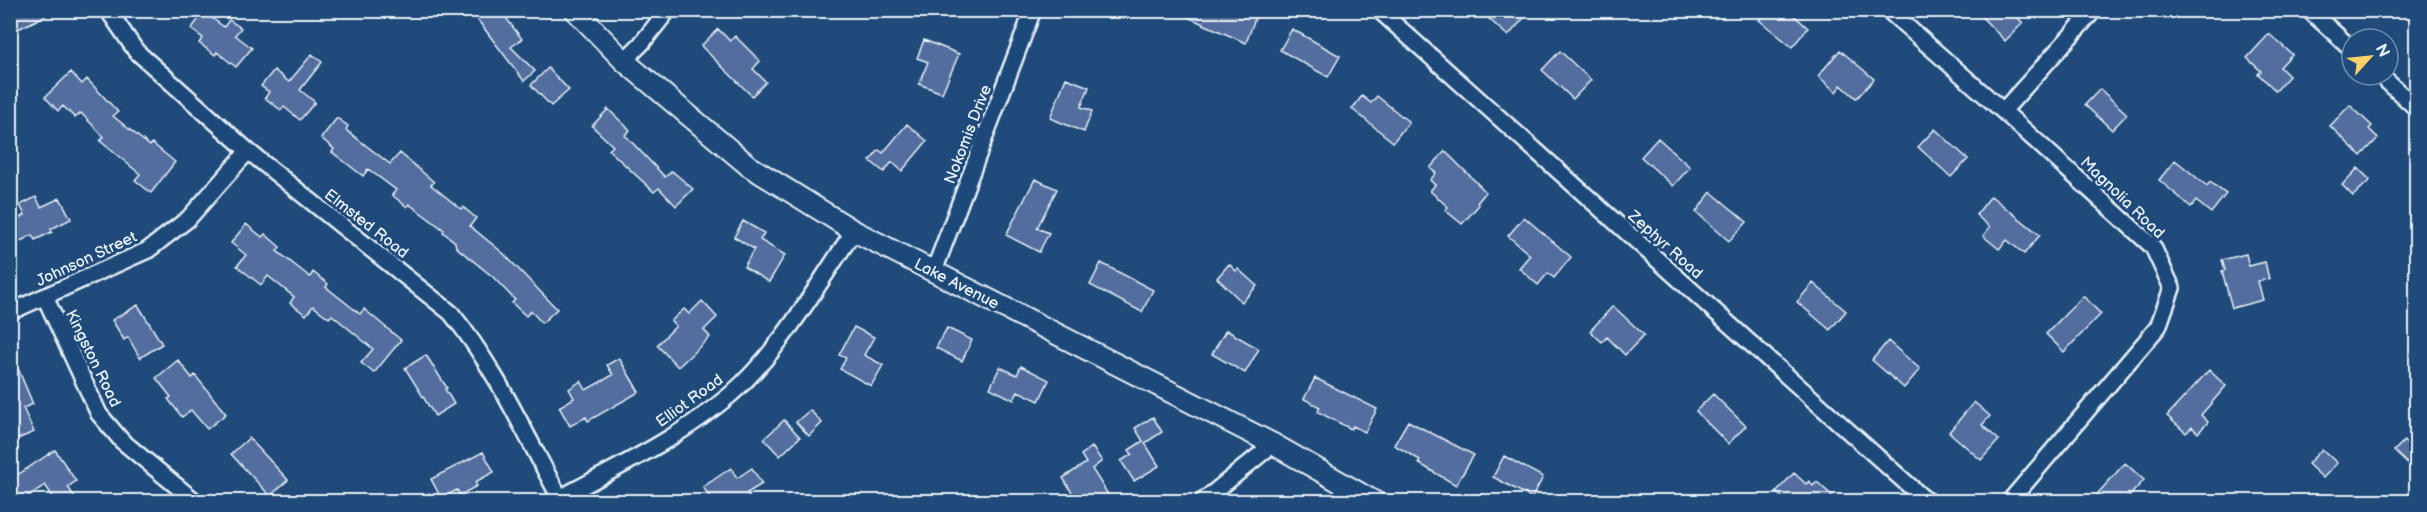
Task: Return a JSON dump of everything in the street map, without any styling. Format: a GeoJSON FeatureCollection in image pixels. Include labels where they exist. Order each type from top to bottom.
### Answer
{"type":"FeatureCollection","features":[{"type":"Feature","properties":{"kind":"street","name":"Elmsted Road"},"geometry":{"type":"LineString","coordinates":[[108,10],[136,51],[248,151],[451,313],[470,336],[484,360],[556,500]]}},
{"type":"Feature","properties":{"kind":"street","name":"Lake Avenue"},"geometry":{"type":"LineString","coordinates":[[575,10],[624,61],[749,166],[854,231],[1273,444],[1375,501]]}},
{"type":"Feature","properties":{"kind":"street"},"geometry":{"type":"LineString","coordinates":[[624,61],[668,10]]}},
{"type":"Feature","properties":{"kind":"street","name":"Nokomis Drive"},"geometry":{"type":"LineString","coordinates":[[934,271],[1033,10]]}},
{"type":"Feature","properties":{"kind":"street","name":"Zephyr Road"},"geometry":{"type":"LineString","coordinates":[[1379,10],[1923,498],[1930,501]]}},
{"type":"Feature","properties":{"kind":"street","name":"Magnolia Road"},"geometry":{"type":"LineString","coordinates":[[1888,10],[2153,247],[2172,288],[2158,327],[2009,501]]}},
{"type":"Feature","properties":{"kind":"street"},"geometry":{"type":"LineString","coordinates":[[2003,111],[2094,10]]}},
{"type":"Feature","properties":{"kind":"street"},"geometry":{"type":"LineString","coordinates":[[2309,10],[2340,38]]}},
{"type":"Feature","properties":{"kind":"street"},"geometry":{"type":"LineString","coordinates":[[2393,87],[2416,108]]}},
{"type":"Feature","properties":{"kind":"street","name":"Johnson Street"},"geometry":{"type":"LineString","coordinates":[[10,312],[148,250],[189,219],[248,151]]}},
{"type":"Feature","properties":{"kind":"street","name":"Elliot Road"},"geometry":{"type":"LineString","coordinates":[[556,500],[623,465],[675,434],[730,395],[770,353],[854,231]]}},
{"type":"Feature","properties":{"kind":"street","name":"Kingston Road"},"geometry":{"type":"LineString","coordinates":[[45,297],[99,414],[122,441],[196,501]]}},
{"type":"Feature","properties":{"kind":"street"},"geometry":{"type":"LineString","coordinates":[[1202,501],[1273,444]]}},
{"type":"Feature","properties":{"kind":"building"},"geometry":{"type":"Polygon","coordinates":[[[10,10],[57,10],[10,33],[10,10]]]}},
{"type":"Feature","properties":{"kind":"building"},"geometry":{"type":"Polygon","coordinates":[[[488,10],[500,10],[522,39],[511,47],[535,71],[524,81],[477,19],[488,10]]]}},
{"type":"Feature","properties":{"kind":"building"},"geometry":{"type":"Polygon","coordinates":[[[1172,10],[1258,10],[1246,43],[1172,10]]]}},
{"type":"Feature","properties":{"kind":"building"},"geometry":{"type":"Polygon","coordinates":[[[1479,10],[1531,10],[1508,36],[1479,10]]]}},
{"type":"Feature","properties":{"kind":"building"},"geometry":{"type":"Polygon","coordinates":[[[1767,10],[1788,10],[1808,28],[1792,47],[1759,20],[1767,10]]]}},
{"type":"Feature","properties":{"kind":"building"},"geometry":{"type":"Polygon","coordinates":[[[1975,10],[2010,10],[2023,23],[2005,41],[1975,10]]]}},
{"type":"Feature","properties":{"kind":"building"},"geometry":{"type":"Polygon","coordinates":[[[204,12],[224,27],[229,20],[241,28],[235,35],[252,48],[236,67],[217,52],[215,55],[199,43],[203,38],[191,29],[204,12]]]}},
{"type":"Feature","properties":{"kind":"building"},"geometry":{"type":"Polygon","coordinates":[[[718,29],[730,41],[735,36],[760,61],[753,69],[766,82],[752,96],[701,46],[718,29]]]}},
{"type":"Feature","properties":{"kind":"building"},"geometry":{"type":"Polygon","coordinates":[[[1292,29],[1340,56],[1328,77],[1280,50],[1292,29]]]}},
{"type":"Feature","properties":{"kind":"building"},"geometry":{"type":"Polygon","coordinates":[[[2269,34],[2292,54],[2280,67],[2289,76],[2276,91],[2258,74],[2261,71],[2247,58],[2269,34]]]}},
{"type":"Feature","properties":{"kind":"building"},"geometry":{"type":"Polygon","coordinates":[[[924,40],[959,54],[942,93],[919,84],[928,62],[917,58],[924,40]]]}},
{"type":"Feature","properties":{"kind":"building"},"geometry":{"type":"Polygon","coordinates":[[[1840,50],[1874,79],[1856,98],[1841,85],[1836,92],[1818,76],[1840,50]]]}},
{"type":"Feature","properties":{"kind":"building"},"geometry":{"type":"Polygon","coordinates":[[[1560,51],[1591,80],[1573,99],[1542,70],[1560,51]]]}},
{"type":"Feature","properties":{"kind":"building"},"geometry":{"type":"Polygon","coordinates":[[[312,54],[322,62],[300,90],[315,102],[300,120],[284,107],[281,110],[265,98],[269,92],[261,86],[274,70],[289,82],[312,54]]]}},
{"type":"Feature","properties":{"kind":"building"},"geometry":{"type":"Polygon","coordinates":[[[548,68],[569,90],[551,106],[531,85],[548,68]]]}},
{"type":"Feature","properties":{"kind":"building"},"geometry":{"type":"Polygon","coordinates":[[[71,72],[82,84],[87,79],[118,112],[113,116],[150,146],[152,143],[175,162],[151,193],[135,180],[140,174],[100,141],[104,137],[81,113],[75,118],[63,106],[58,111],[45,97],[71,72]]]}},
{"type":"Feature","properties":{"kind":"building"},"geometry":{"type":"Polygon","coordinates":[[[1066,78],[1089,87],[1081,107],[1092,111],[1084,132],[1050,118],[1066,78]]]}},
{"type":"Feature","properties":{"kind":"building"},"geometry":{"type":"Polygon","coordinates":[[[2100,89],[2127,114],[2112,130],[2085,105],[2100,89]]]}},
{"type":"Feature","properties":{"kind":"building"},"geometry":{"type":"Polygon","coordinates":[[[1362,96],[1371,103],[1377,96],[1409,122],[1393,142],[1352,109],[1362,96]]]}},
{"type":"Feature","properties":{"kind":"building"},"geometry":{"type":"Polygon","coordinates":[[[2350,105],[2372,126],[2369,129],[2378,138],[2361,156],[2330,126],[2350,105]]]}},
{"type":"Feature","properties":{"kind":"building"},"geometry":{"type":"Polygon","coordinates":[[[608,109],[630,130],[625,135],[665,177],[672,171],[693,189],[676,206],[659,188],[654,192],[609,150],[613,146],[592,126],[608,109]]]}},
{"type":"Feature","properties":{"kind":"building"},"geometry":{"type":"Polygon","coordinates":[[[337,118],[348,126],[346,130],[390,164],[400,153],[434,182],[431,185],[476,218],[470,226],[503,253],[557,309],[542,323],[531,311],[526,316],[512,303],[515,300],[493,277],[456,247],[455,242],[443,232],[444,230],[409,204],[407,207],[392,195],[396,190],[368,169],[363,176],[332,152],[334,149],[321,138],[337,118]]]}},
{"type":"Feature","properties":{"kind":"building"},"geometry":{"type":"Polygon","coordinates":[[[907,124],[927,141],[902,171],[892,162],[884,172],[870,161],[879,150],[883,153],[907,124]]]}},
{"type":"Feature","properties":{"kind":"building"},"geometry":{"type":"Polygon","coordinates":[[[1935,129],[1968,159],[1951,177],[1918,147],[1935,129]]]}},
{"type":"Feature","properties":{"kind":"building"},"geometry":{"type":"Polygon","coordinates":[[[1658,138],[1690,167],[1673,186],[1641,157],[1658,138]]]}},
{"type":"Feature","properties":{"kind":"building"},"geometry":{"type":"Polygon","coordinates":[[[1445,151],[1486,192],[1477,203],[1479,205],[1462,224],[1445,210],[1448,207],[1430,191],[1435,185],[1430,180],[1436,173],[1430,168],[1445,151]]]}},
{"type":"Feature","properties":{"kind":"building"},"geometry":{"type":"Polygon","coordinates":[[[2175,160],[2207,186],[2210,182],[2226,194],[2211,213],[2196,201],[2191,207],[2159,180],[2175,160]]]}},
{"type":"Feature","properties":{"kind":"building"},"geometry":{"type":"Polygon","coordinates":[[[2358,168],[2370,180],[2353,196],[2342,185],[2358,168]]]}},
{"type":"Feature","properties":{"kind":"building"},"geometry":{"type":"Polygon","coordinates":[[[1035,179],[1057,189],[1037,228],[1049,233],[1039,252],[1006,235],[1035,179]]]}},
{"type":"Feature","properties":{"kind":"building"},"geometry":{"type":"Polygon","coordinates":[[[1711,192],[1747,222],[1729,241],[1696,212],[1711,192]]]}},
{"type":"Feature","properties":{"kind":"building"},"geometry":{"type":"Polygon","coordinates":[[[1991,196],[2040,235],[2024,254],[2007,240],[1999,249],[1983,236],[1990,227],[1976,215],[1991,196]]]}},
{"type":"Feature","properties":{"kind":"building"},"geometry":{"type":"Polygon","coordinates":[[[36,197],[41,207],[60,198],[71,219],[35,240],[32,235],[19,242],[10,223],[25,215],[20,205],[36,197]]]}},
{"type":"Feature","properties":{"kind":"building"},"geometry":{"type":"Polygon","coordinates":[[[1524,217],[1571,257],[1554,278],[1548,273],[1538,285],[1519,268],[1530,255],[1508,236],[1524,217]]]}},
{"type":"Feature","properties":{"kind":"building"},"geometry":{"type":"Polygon","coordinates":[[[743,221],[764,233],[760,240],[785,255],[769,282],[744,267],[754,249],[734,237],[743,221]]]}},
{"type":"Feature","properties":{"kind":"building"},"geometry":{"type":"Polygon","coordinates":[[[246,224],[262,237],[265,234],[280,247],[277,251],[310,277],[313,272],[328,284],[326,287],[360,314],[364,309],[401,340],[374,373],[361,363],[373,349],[332,315],[329,318],[313,306],[306,315],[290,303],[294,297],[268,276],[261,285],[237,266],[246,255],[231,243],[246,224]]]}},
{"type":"Feature","properties":{"kind":"building"},"geometry":{"type":"Polygon","coordinates":[[[2246,254],[2249,266],[2265,262],[2269,279],[2258,281],[2263,300],[2232,308],[2222,271],[2225,270],[2222,260],[2246,254]]]}},
{"type":"Feature","properties":{"kind":"building"},"geometry":{"type":"Polygon","coordinates":[[[1101,263],[1153,290],[1142,312],[1090,285],[1101,263]]]}},
{"type":"Feature","properties":{"kind":"building"},"geometry":{"type":"Polygon","coordinates":[[[1229,264],[1257,286],[1242,302],[1217,278],[1229,264]]]}},
{"type":"Feature","properties":{"kind":"building"},"geometry":{"type":"Polygon","coordinates":[[[1813,283],[1846,311],[1830,330],[1797,302],[1813,283]]]}},
{"type":"Feature","properties":{"kind":"building"},"geometry":{"type":"Polygon","coordinates":[[[2083,296],[2101,314],[2064,352],[2046,334],[2083,296]]]}},
{"type":"Feature","properties":{"kind":"building"},"geometry":{"type":"Polygon","coordinates":[[[702,301],[717,317],[704,330],[710,337],[678,367],[657,345],[676,326],[671,321],[684,309],[689,314],[702,301]]]}},
{"type":"Feature","properties":{"kind":"building"},"geometry":{"type":"Polygon","coordinates":[[[138,305],[162,344],[140,358],[128,337],[124,340],[112,320],[138,305]]]}},
{"type":"Feature","properties":{"kind":"building"},"geometry":{"type":"Polygon","coordinates":[[[1613,306],[1644,335],[1625,355],[1607,337],[1602,342],[1590,331],[1613,306]]]}},
{"type":"Feature","properties":{"kind":"building"},"geometry":{"type":"Polygon","coordinates":[[[854,327],[874,337],[864,355],[883,365],[871,386],[840,369],[846,358],[839,355],[854,327]]]}},
{"type":"Feature","properties":{"kind":"building"},"geometry":{"type":"Polygon","coordinates":[[[947,328],[972,340],[962,361],[936,348],[947,328]]]}},
{"type":"Feature","properties":{"kind":"building"},"geometry":{"type":"Polygon","coordinates":[[[1226,330],[1259,349],[1245,373],[1212,354],[1226,330]]]}},
{"type":"Feature","properties":{"kind":"building"},"geometry":{"type":"Polygon","coordinates":[[[1888,341],[1920,369],[1904,388],[1872,360],[1888,341]]]}},
{"type":"Feature","properties":{"kind":"building"},"geometry":{"type":"Polygon","coordinates":[[[11,352],[33,404],[23,408],[34,432],[15,440],[10,430],[11,352]]]}},
{"type":"Feature","properties":{"kind":"building"},"geometry":{"type":"Polygon","coordinates":[[[426,355],[447,388],[445,389],[454,404],[435,416],[405,368],[426,355]]]}},
{"type":"Feature","properties":{"kind":"building"},"geometry":{"type":"Polygon","coordinates":[[[619,358],[639,392],[588,421],[586,417],[570,426],[559,407],[574,398],[569,389],[581,381],[586,390],[613,375],[607,365],[619,358]]]}},
{"type":"Feature","properties":{"kind":"building"},"geometry":{"type":"Polygon","coordinates":[[[178,360],[192,378],[195,375],[226,414],[207,429],[191,410],[182,417],[168,399],[171,397],[156,378],[178,360]]]}},
{"type":"Feature","properties":{"kind":"building"},"geometry":{"type":"Polygon","coordinates":[[[1021,366],[1049,380],[1039,401],[1018,391],[1014,400],[990,388],[1000,367],[1017,375],[1021,366]]]}},
{"type":"Feature","properties":{"kind":"building"},"geometry":{"type":"Polygon","coordinates":[[[2209,370],[2226,386],[2201,415],[2208,422],[2198,433],[2192,427],[2186,433],[2167,416],[2209,370]]]}},
{"type":"Feature","properties":{"kind":"building"},"geometry":{"type":"Polygon","coordinates":[[[1315,378],[1377,409],[1365,432],[1353,426],[1351,429],[1318,412],[1320,407],[1304,399],[1315,378]]]}},
{"type":"Feature","properties":{"kind":"building"},"geometry":{"type":"Polygon","coordinates":[[[1713,394],[1746,426],[1728,444],[1696,411],[1713,394]]]}},
{"type":"Feature","properties":{"kind":"building"},"geometry":{"type":"Polygon","coordinates":[[[1974,402],[1990,416],[1982,425],[1999,440],[1981,460],[1949,432],[1974,402]]]}},
{"type":"Feature","properties":{"kind":"building"},"geometry":{"type":"Polygon","coordinates":[[[810,410],[822,423],[809,436],[796,422],[810,410]]]}},
{"type":"Feature","properties":{"kind":"building"},"geometry":{"type":"Polygon","coordinates":[[[1153,417],[1162,432],[1145,443],[1159,466],[1134,481],[1121,461],[1132,454],[1129,450],[1143,441],[1135,428],[1153,417]]]}},
{"type":"Feature","properties":{"kind":"building"},"geometry":{"type":"Polygon","coordinates":[[[784,420],[800,437],[780,456],[764,439],[784,420]]]}},
{"type":"Feature","properties":{"kind":"building"},"geometry":{"type":"Polygon","coordinates":[[[1408,421],[1474,455],[1456,485],[1418,463],[1420,460],[1394,445],[1408,421]]]}},
{"type":"Feature","properties":{"kind":"building"},"geometry":{"type":"Polygon","coordinates":[[[2416,432],[2416,472],[2394,451],[2416,432]]]}},
{"type":"Feature","properties":{"kind":"building"},"geometry":{"type":"Polygon","coordinates":[[[249,438],[288,480],[270,496],[231,454],[249,438]]]}},
{"type":"Feature","properties":{"kind":"building"},"geometry":{"type":"Polygon","coordinates":[[[1092,447],[1102,461],[1092,469],[1112,501],[1077,501],[1063,478],[1086,463],[1081,455],[1092,447]]]}},
{"type":"Feature","properties":{"kind":"building"},"geometry":{"type":"Polygon","coordinates":[[[2322,449],[2337,463],[2323,478],[2308,464],[2322,449]]]}},
{"type":"Feature","properties":{"kind":"building"},"geometry":{"type":"Polygon","coordinates":[[[55,450],[76,481],[68,487],[77,501],[56,501],[45,485],[20,501],[10,488],[10,480],[55,450]]]}},
{"type":"Feature","properties":{"kind":"building"},"geometry":{"type":"Polygon","coordinates":[[[483,452],[494,472],[475,482],[477,486],[460,495],[457,490],[441,498],[431,479],[483,452]]]}},
{"type":"Feature","properties":{"kind":"building"},"geometry":{"type":"Polygon","coordinates":[[[1504,456],[1543,477],[1532,498],[1493,477],[1504,456]]]}},
{"type":"Feature","properties":{"kind":"building"},"geometry":{"type":"Polygon","coordinates":[[[2125,463],[2144,480],[2125,501],[2091,501],[2125,463]]]}},
{"type":"Feature","properties":{"kind":"building"},"geometry":{"type":"Polygon","coordinates":[[[731,468],[737,478],[752,468],[762,484],[747,493],[752,501],[712,501],[703,487],[731,468]]]}},
{"type":"Feature","properties":{"kind":"building"},"geometry":{"type":"Polygon","coordinates":[[[1794,473],[1806,484],[1809,481],[1813,486],[1817,482],[1838,501],[1786,501],[1776,492],[1794,473]]]}}]}
